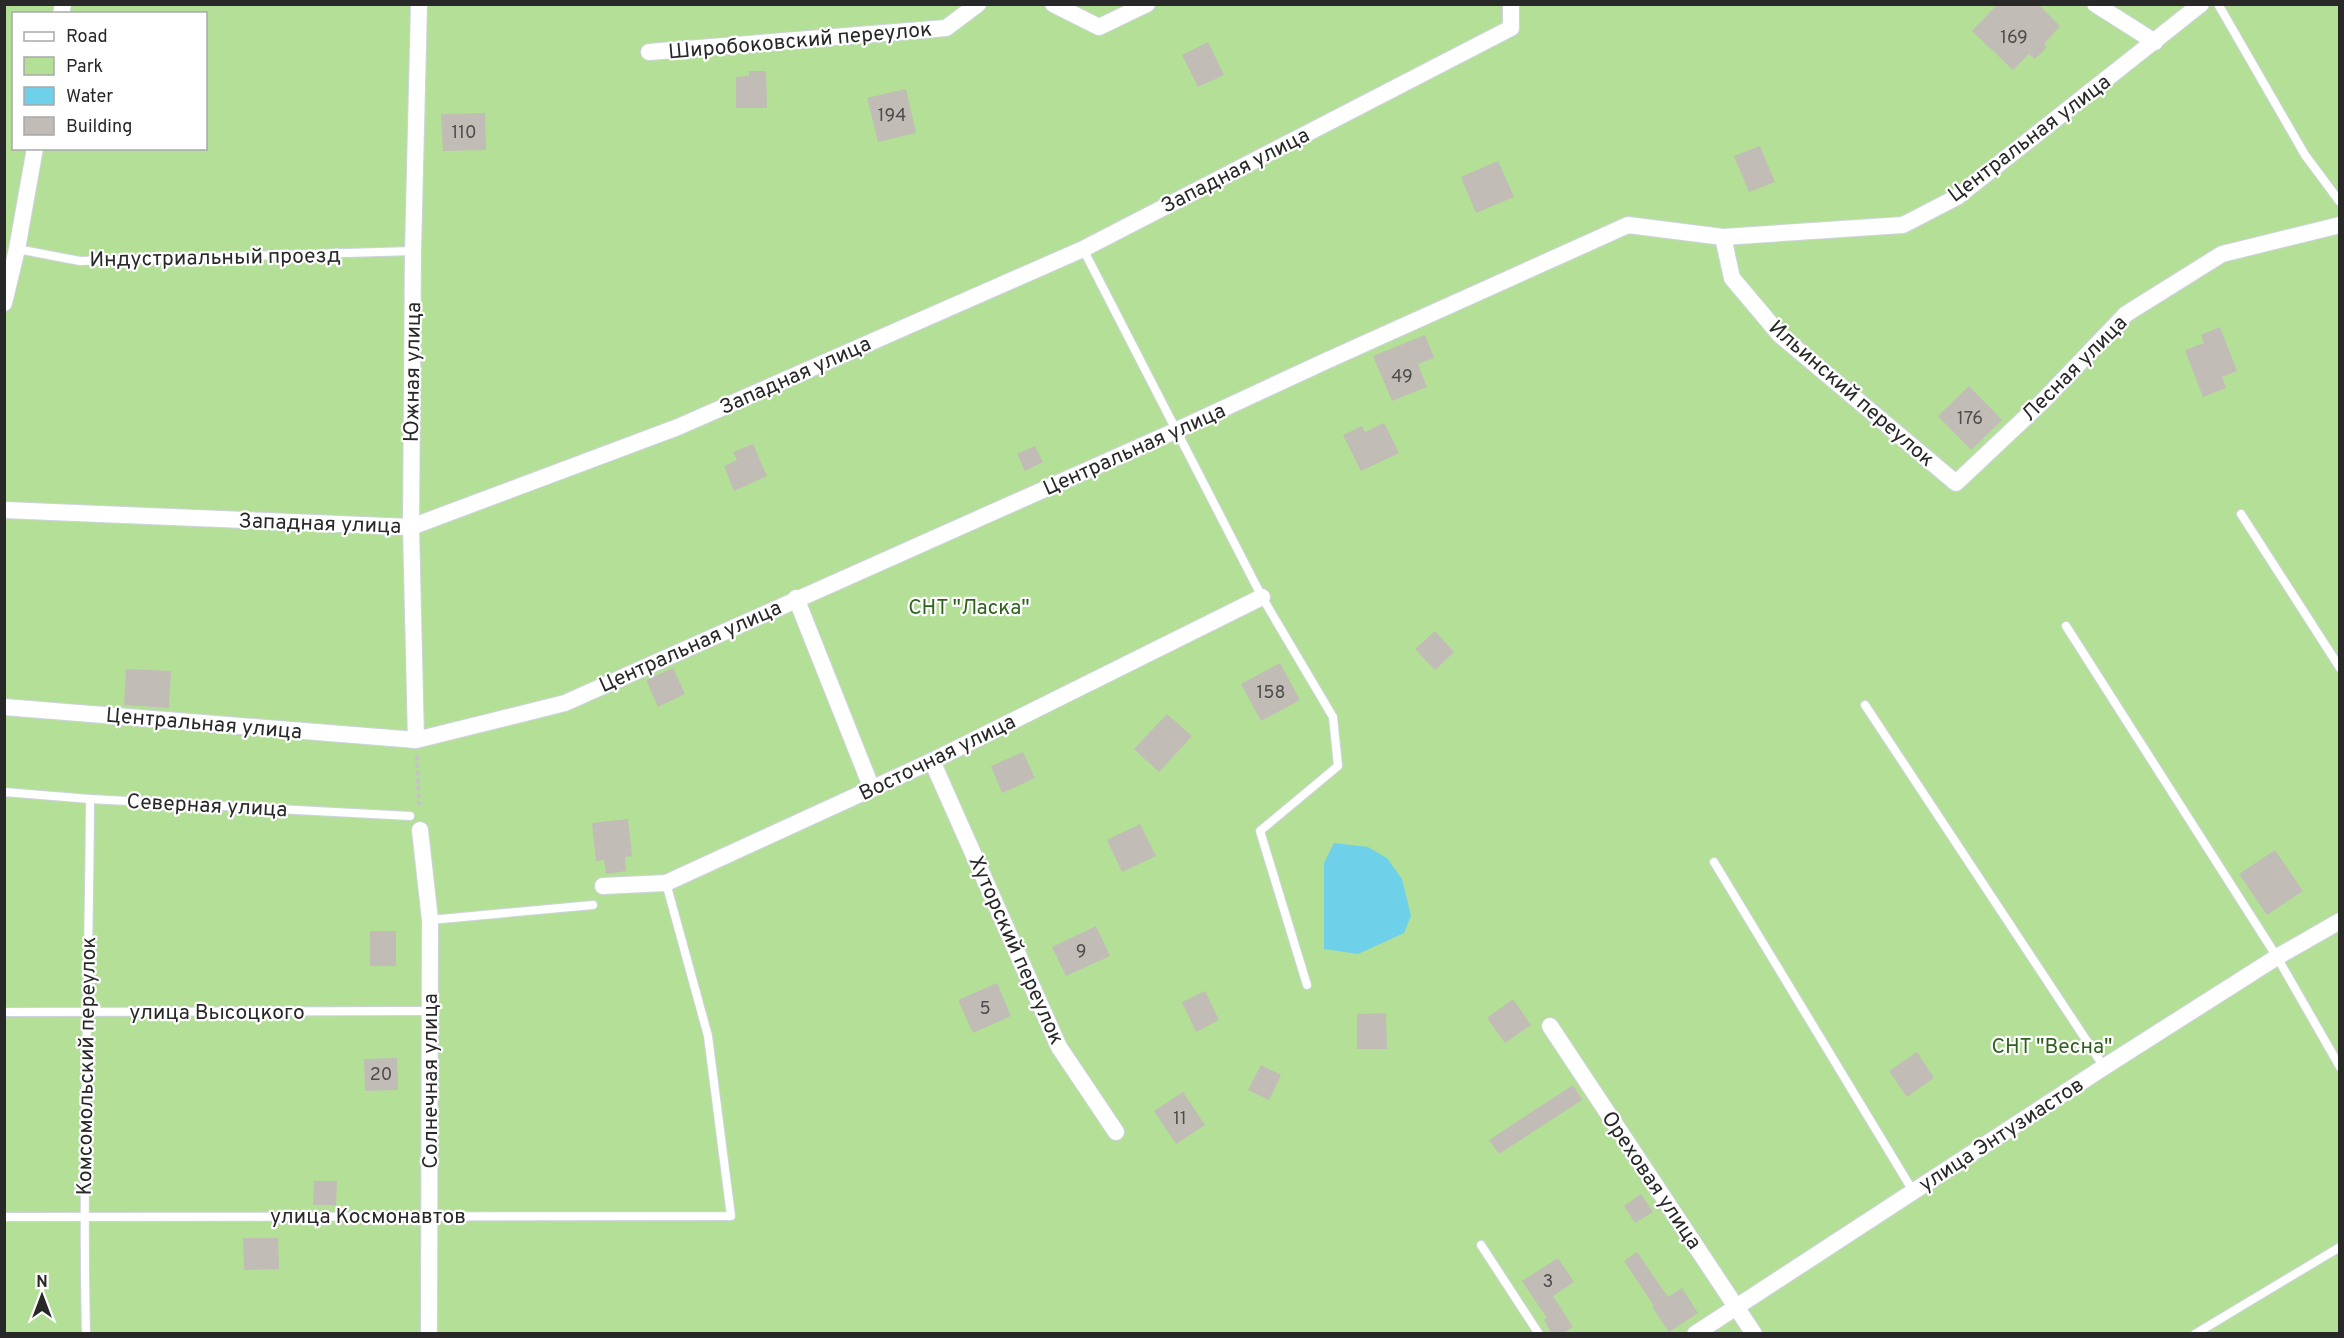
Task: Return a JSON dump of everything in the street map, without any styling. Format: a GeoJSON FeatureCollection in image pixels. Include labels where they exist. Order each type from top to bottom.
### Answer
{"type":"FeatureCollection","features":[{"type":"Feature","properties":{"kind":"street","name":"Южная улица"},"geometry":{"type":"LineString","coordinates":[[416,740],[411,527],[413,251],[419,4]]}},
{"type":"Feature","properties":{"kind":"street","name":"Широбоковский переулок"},"geometry":{"type":"LineString","coordinates":[[650,52],[946,28],[978,4]]}},
{"type":"Feature","properties":{"kind":"street"},"geometry":{"type":"LineString","coordinates":[[1053,4],[1099,27],[1147,4]]}},
{"type":"Feature","properties":{"kind":"street","name":"Западная улица"},"geometry":{"type":"LineString","coordinates":[[4,510],[411,527],[678,426],[1083,249],[1511,28],[1511,4]]}},
{"type":"Feature","properties":{"kind":"street"},"geometry":{"type":"LineString","coordinates":[[2095,4],[2155,42]]}},
{"type":"Feature","properties":{"kind":"street","name":"Центральная улица"},"geometry":{"type":"LineString","coordinates":[[4,707],[416,740],[565,703],[796,598],[1175,431],[1628,225],[1723,237],[1903,225],[1957,197],[2201,4]]}},
{"type":"Feature","properties":{"kind":"street"},"geometry":{"type":"LineString","coordinates":[[4,303],[17,249],[34,150]]}},
{"type":"Feature","properties":{"kind":"street","name":"Лесная улица"},"geometry":{"type":"LineString","coordinates":[[1956,483],[2043,401],[2126,314],[2222,254],[2340,225]]}},
{"type":"Feature","properties":{"kind":"street","name":"Ильинский переулок"},"geometry":{"type":"LineString","coordinates":[[1723,237],[1732,278],[1780,335],[1956,483]]}},
{"type":"Feature","properties":{"kind":"street","name":"Восточная улица"},"geometry":{"type":"LineString","coordinates":[[603,886],[666,883],[932,761],[1262,597]]}},
{"type":"Feature","properties":{"kind":"street"},"geometry":{"type":"LineString","coordinates":[[796,598],[872,789]]}},
{"type":"Feature","properties":{"kind":"street","name":"Хуторский переулок"},"geometry":{"type":"LineString","coordinates":[[932,761],[1059,1047],[1116,1132]]}},
{"type":"Feature","properties":{"kind":"street","name":"Солнечная улица"},"geometry":{"type":"LineString","coordinates":[[420,830],[430,920],[429,1334]]}},
{"type":"Feature","properties":{"kind":"street","name":"улица Энтузиастов"},"geometry":{"type":"LineString","coordinates":[[1695,1334],[2104,1067],[2277,957],[2340,921]]}},
{"type":"Feature","properties":{"kind":"street","name":"Ореховая улица"},"geometry":{"type":"LineString","coordinates":[[1550,1026],[1754,1334]]}},
{"type":"Feature","properties":{"kind":"lane"},"geometry":{"type":"LineString","coordinates":[[2218,4],[2305,155],[2340,202]]}},
{"type":"Feature","properties":{"kind":"lane","name":"Индустриальный проезд"},"geometry":{"type":"LineString","coordinates":[[17,249],[80,261],[413,251]]}},
{"type":"Feature","properties":{"kind":"lane"},"geometry":{"type":"LineString","coordinates":[[1083,249],[1262,597],[1333,717],[1338,766],[1260,831],[1307,985]]}},
{"type":"Feature","properties":{"kind":"lane"},"geometry":{"type":"LineString","coordinates":[[2241,514],[2340,668]]}},
{"type":"Feature","properties":{"kind":"lane"},"geometry":{"type":"LineString","coordinates":[[2066,626],[2277,957],[2340,1067]]}},
{"type":"Feature","properties":{"kind":"lane"},"geometry":{"type":"LineString","coordinates":[[1865,705],[2104,1067]]}},
{"type":"Feature","properties":{"kind":"lane","name":"Северная улица"},"geometry":{"type":"LineString","coordinates":[[4,792],[90,799],[410,816]]}},
{"type":"Feature","properties":{"kind":"lane","name":"Комсомольский переулок"},"geometry":{"type":"LineString","coordinates":[[86,1334],[83,1216],[90,799]]}},
{"type":"Feature","properties":{"kind":"lane"},"geometry":{"type":"LineString","coordinates":[[1714,862],[1913,1191]]}},
{"type":"Feature","properties":{"kind":"lane","name":"улица Космонавтов"},"geometry":{"type":"LineString","coordinates":[[4,1216],[731,1216],[708,1036],[666,883]]}},
{"type":"Feature","properties":{"kind":"lane"},"geometry":{"type":"LineString","coordinates":[[430,920],[593,905]]}},
{"type":"Feature","properties":{"kind":"lane","name":"улица Высоцкого"},"geometry":{"type":"LineString","coordinates":[[4,1012],[430,1011]]}},
{"type":"Feature","properties":{"kind":"lane"},"geometry":{"type":"LineString","coordinates":[[1481,1245],[1539,1334]]}},
{"type":"Feature","properties":{"kind":"lane"},"geometry":{"type":"LineString","coordinates":[[2195,1334],[2340,1247]]}},
{"type":"Feature","properties":{"kind":"path"},"geometry":{"type":"LineString","coordinates":[[416,740],[420,830]]}},
{"type":"Feature","properties":{"kind":"green space","name":"СНТ \"Ласка\""},"geometry":{"type":"Polygon","coordinates":[[[5,5],[2339,5],[2339,1333],[5,1334],[5,5]]]}},
{"type":"Feature","properties":{"kind":"water"},"geometry":{"type":"Polygon","coordinates":[[[1334,843],[1368,847],[1387,858],[1402,879],[1411,916],[1404,933],[1358,954],[1324,949],[1324,863],[1334,843]]]}},
{"type":"Feature","properties":{"kind":"building"},"geometry":{"type":"Polygon","coordinates":[[[1998,4],[2038,4],[2060,26],[2044,44],[2047,47],[2035,59],[2029,54],[2013,70],[1972,31],[1998,4]]]}},
{"type":"Feature","properties":{"kind":"building"},"geometry":{"type":"Polygon","coordinates":[[[1208,42],[1224,75],[1198,87],[1182,55],[1208,42]]]}},
{"type":"Feature","properties":{"kind":"building"},"geometry":{"type":"Polygon","coordinates":[[[749,71],[766,71],[767,108],[736,108],[736,77],[749,76],[749,71]]]}},
{"type":"Feature","properties":{"kind":"building"},"geometry":{"type":"Polygon","coordinates":[[[906,89],[916,133],[878,142],[867,98],[906,89]]]}},
{"type":"Feature","properties":{"kind":"building"},"geometry":{"type":"Polygon","coordinates":[[[485,113],[486,150],[443,151],[441,114],[485,113]]]}},
{"type":"Feature","properties":{"kind":"building"},"geometry":{"type":"Polygon","coordinates":[[[1760,146],[1775,182],[1749,192],[1734,156],[1760,146]]]}},
{"type":"Feature","properties":{"kind":"building"},"geometry":{"type":"Polygon","coordinates":[[[1498,161],[1514,197],[1476,213],[1461,177],[1498,161]]]}},
{"type":"Feature","properties":{"kind":"building"},"geometry":{"type":"Polygon","coordinates":[[[2220,327],[2237,371],[2222,377],[2226,388],[2203,397],[2185,350],[2204,343],[2201,335],[2220,327]]]}},
{"type":"Feature","properties":{"kind":"building"},"geometry":{"type":"Polygon","coordinates":[[[1425,335],[1434,358],[1418,364],[1427,387],[1392,401],[1373,356],[1425,335]]]}},
{"type":"Feature","properties":{"kind":"building"},"geometry":{"type":"Polygon","coordinates":[[[1969,386],[2002,420],[1971,450],[1938,416],[1969,386]]]}},
{"type":"Feature","properties":{"kind":"building"},"geometry":{"type":"Polygon","coordinates":[[[1384,423],[1399,453],[1361,471],[1343,435],[1362,426],[1365,432],[1384,423]]]}},
{"type":"Feature","properties":{"kind":"building"},"geometry":{"type":"Polygon","coordinates":[[[753,444],[767,476],[734,491],[724,466],[737,460],[733,452],[753,444]]]}},
{"type":"Feature","properties":{"kind":"building"},"geometry":{"type":"Polygon","coordinates":[[[1035,446],[1043,462],[1025,471],[1017,454],[1035,446]]]}},
{"type":"Feature","properties":{"kind":"building"},"geometry":{"type":"Polygon","coordinates":[[[1435,631],[1454,652],[1435,670],[1415,649],[1435,631]]]}},
{"type":"Feature","properties":{"kind":"building"},"geometry":{"type":"Polygon","coordinates":[[[1280,663],[1300,700],[1261,721],[1241,684],[1280,663]]]}},
{"type":"Feature","properties":{"kind":"building"},"geometry":{"type":"Polygon","coordinates":[[[673,668],[685,694],[658,707],[646,680],[673,668]]]}},
{"type":"Feature","properties":{"kind":"building"},"geometry":{"type":"Polygon","coordinates":[[[126,669],[171,671],[169,708],[124,705],[126,669]]]}},
{"type":"Feature","properties":{"kind":"building"},"geometry":{"type":"Polygon","coordinates":[[[1167,714],[1192,736],[1159,772],[1134,749],[1167,714]]]}},
{"type":"Feature","properties":{"kind":"building"},"geometry":{"type":"Polygon","coordinates":[[[1023,752],[1035,778],[1002,793],[991,766],[1023,752]]]}},
{"type":"Feature","properties":{"kind":"building"},"geometry":{"type":"Polygon","coordinates":[[[628,819],[632,856],[625,857],[626,871],[606,874],[604,860],[596,861],[592,823],[628,819]]]}},
{"type":"Feature","properties":{"kind":"building"},"geometry":{"type":"Polygon","coordinates":[[[1140,824],[1156,856],[1122,872],[1107,840],[1140,824]]]}},
{"type":"Feature","properties":{"kind":"building"},"geometry":{"type":"Polygon","coordinates":[[[2275,850],[2303,891],[2267,915],[2239,874],[2275,850]]]}},
{"type":"Feature","properties":{"kind":"building"},"geometry":{"type":"Polygon","coordinates":[[[1096,926],[1110,956],[1066,976],[1052,947],[1096,926]]]}},
{"type":"Feature","properties":{"kind":"building"},"geometry":{"type":"Polygon","coordinates":[[[370,931],[396,931],[396,966],[370,966],[370,931]]]}},
{"type":"Feature","properties":{"kind":"building"},"geometry":{"type":"Polygon","coordinates":[[[997,983],[1011,1016],[973,1033],[958,1000],[997,983]]]}},
{"type":"Feature","properties":{"kind":"building"},"geometry":{"type":"Polygon","coordinates":[[[1205,991],[1219,1020],[1196,1032],[1182,1002],[1205,991]]]}},
{"type":"Feature","properties":{"kind":"building"},"geometry":{"type":"Polygon","coordinates":[[[1513,999],[1531,1025],[1505,1043],[1487,1018],[1513,999]]]}},
{"type":"Feature","properties":{"kind":"building"},"geometry":{"type":"Polygon","coordinates":[[[1386,1013],[1387,1049],[1357,1049],[1357,1014],[1386,1013]]]}},
{"type":"Feature","properties":{"kind":"building"},"geometry":{"type":"Polygon","coordinates":[[[1917,1052],[1934,1078],[1907,1097],[1889,1071],[1917,1052]]]}},
{"type":"Feature","properties":{"kind":"building"},"geometry":{"type":"Polygon","coordinates":[[[397,1058],[398,1090],[365,1091],[364,1059],[397,1058]]]}},
{"type":"Feature","properties":{"kind":"building"},"geometry":{"type":"Polygon","coordinates":[[[1261,1065],[1281,1075],[1269,1100],[1248,1090],[1261,1065]]]}},
{"type":"Feature","properties":{"kind":"building"},"geometry":{"type":"Polygon","coordinates":[[[1573,1085],[1582,1100],[1499,1154],[1489,1140],[1573,1085]]]}},
{"type":"Feature","properties":{"kind":"building"},"geometry":{"type":"Polygon","coordinates":[[[1183,1092],[1205,1125],[1176,1144],[1154,1111],[1183,1092]]]}},
{"type":"Feature","properties":{"kind":"building"},"geometry":{"type":"Polygon","coordinates":[[[314,1181],[337,1181],[336,1205],[313,1205],[314,1181]]]}},
{"type":"Feature","properties":{"kind":"building"},"geometry":{"type":"Polygon","coordinates":[[[1641,1194],[1653,1212],[1635,1223],[1624,1206],[1641,1194]]]}},
{"type":"Feature","properties":{"kind":"building"},"geometry":{"type":"Polygon","coordinates":[[[243,1238],[278,1238],[279,1269],[244,1270],[243,1238]]]}},
{"type":"Feature","properties":{"kind":"building"},"geometry":{"type":"Polygon","coordinates":[[[1637,1252],[1668,1297],[1682,1288],[1698,1313],[1669,1332],[1624,1261],[1637,1252]]]}},
{"type":"Feature","properties":{"kind":"building"},"geometry":{"type":"Polygon","coordinates":[[[1558,1258],[1574,1282],[1553,1296],[1573,1327],[1562,1334],[1552,1334],[1544,1320],[1547,1318],[1522,1281],[1558,1258]]]}},
{"type":"Feature","properties":{"kind":"park label","name":"СНТ \"Весна\""},"geometry":{"type":"Point","coordinates":[2052,1046]}}]}
